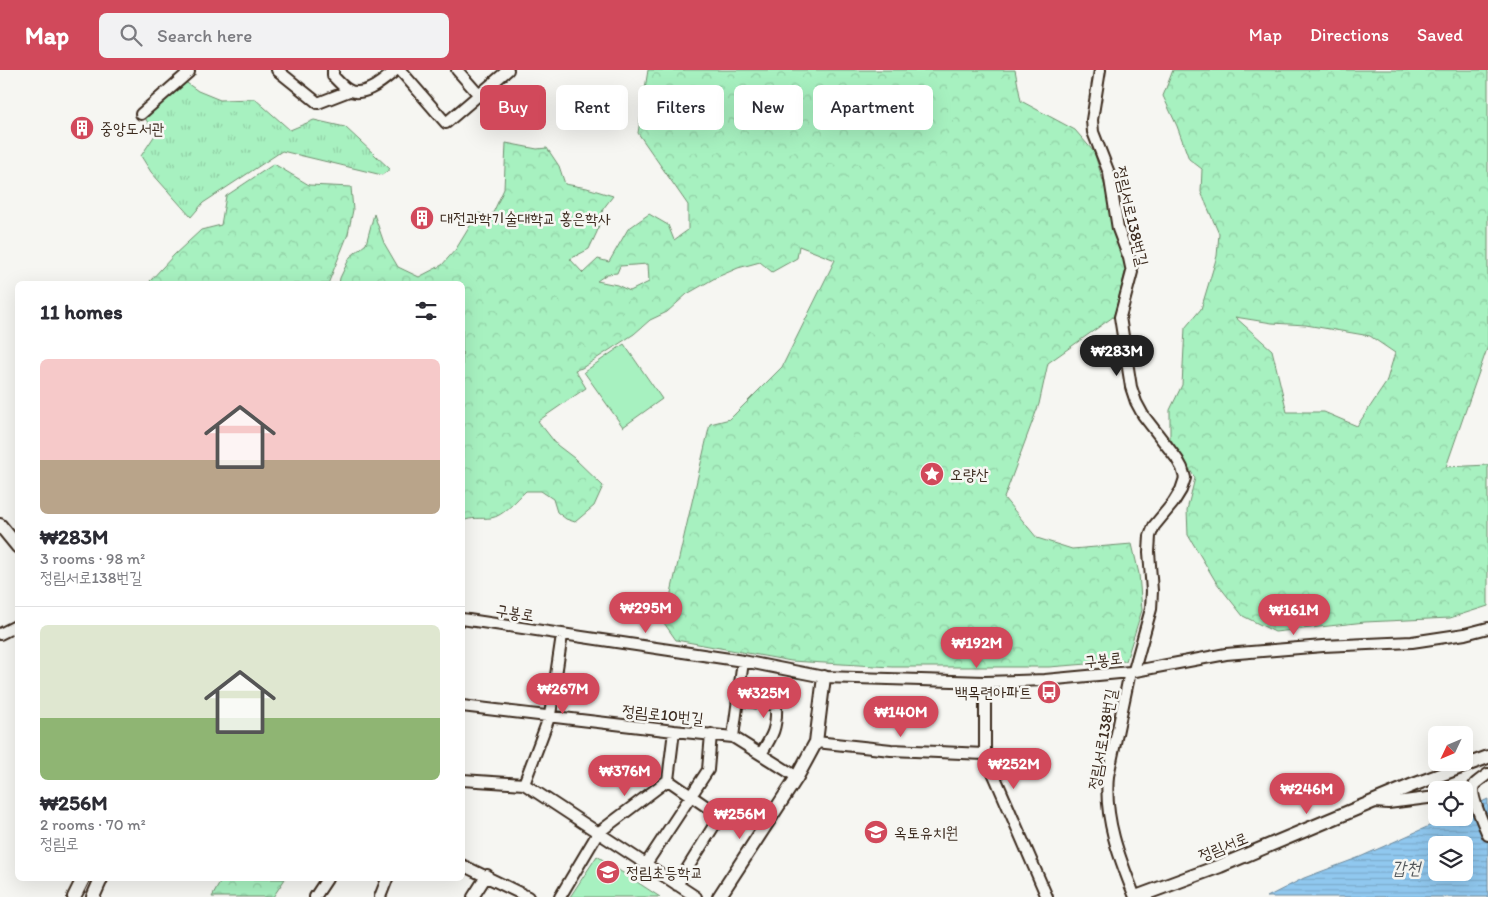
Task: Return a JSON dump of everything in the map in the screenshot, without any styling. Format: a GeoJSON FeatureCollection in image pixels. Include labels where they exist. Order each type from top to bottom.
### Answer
{"type":"FeatureCollection","features":[{"type":"Feature","properties":{"kind":"main road"},"geometry":{"type":"LineString","coordinates":[[0,525],[15,543]]}},
{"type":"Feature","properties":{"kind":"main road"},"geometry":{"type":"LineString","coordinates":[[719,897],[797,778],[816,742],[824,678]]}},
{"type":"Feature","properties":{"kind":"main road","name":"정림서로"},"geometry":{"type":"LineString","coordinates":[[1136,897],[1220,866],[1413,784],[1488,756]]}},
{"type":"Feature","properties":{"kind":"main road"},"geometry":{"type":"LineString","coordinates":[[74,897],[81,881]]}},
{"type":"Feature","properties":{"kind":"main road"},"geometry":{"type":"LineString","coordinates":[[93,897],[100,881]]}},
{"type":"Feature","properties":{"kind":"street"},"geometry":{"type":"LineString","coordinates":[[277,70],[318,103],[349,91],[357,92],[373,88],[396,70]]}},
{"type":"Feature","properties":{"kind":"street"},"geometry":{"type":"LineString","coordinates":[[333,70],[333,76],[349,91]]}},
{"type":"Feature","properties":{"kind":"street"},"geometry":{"type":"LineString","coordinates":[[400,70],[446,123],[508,70]]}},
{"type":"Feature","properties":{"kind":"street"},"geometry":{"type":"LineString","coordinates":[[457,70],[479,95]]}},
{"type":"Feature","properties":{"kind":"street","name":"정림서로138번길"},"geometry":{"type":"LineString","coordinates":[[1100,70],[1092,120],[1093,132],[1109,173],[1118,229],[1132,272],[1120,317],[1131,387],[1143,415],[1177,458],[1185,478],[1181,490],[1154,526],[1150,536],[1148,552],[1152,591],[1151,610],[1132,671],[1108,776],[1106,793],[1112,835],[1136,897]]}},
{"type":"Feature","properties":{"kind":"street"},"geometry":{"type":"LineString","coordinates":[[141,114],[189,72]]}},
{"type":"Feature","properties":{"kind":"street","name":"구봉로"},"geometry":{"type":"LineString","coordinates":[[465,619],[744,661],[824,678],[985,682],[1045,680],[1132,671],[1226,654],[1323,646],[1412,642],[1466,634],[1488,628]]}},
{"type":"Feature","properties":{"kind":"street"},"geometry":{"type":"LineString","coordinates":[[0,634],[15,626]]}},
{"type":"Feature","properties":{"kind":"street"},"geometry":{"type":"LineString","coordinates":[[524,784],[550,715],[562,635]]}},
{"type":"Feature","properties":{"kind":"street"},"geometry":{"type":"LineString","coordinates":[[734,737],[744,661]]}},
{"type":"Feature","properties":{"kind":"street"},"geometry":{"type":"LineString","coordinates":[[985,682],[985,754],[1047,897]]}},
{"type":"Feature","properties":{"kind":"street"},"geometry":{"type":"LineString","coordinates":[[738,700],[776,705],[777,723],[769,742],[761,754]]}},
{"type":"Feature","properties":{"kind":"street","name":"정림로10번길"},"geometry":{"type":"LineString","coordinates":[[465,706],[734,737],[797,778]]}},
{"type":"Feature","properties":{"kind":"street"},"geometry":{"type":"LineString","coordinates":[[560,897],[598,833],[668,780],[674,731]]}},
{"type":"Feature","properties":{"kind":"street","name":"정림로10번길"},"geometry":{"type":"LineString","coordinates":[[646,864],[708,770],[711,734]]}},
{"type":"Feature","properties":{"kind":"street"},"geometry":{"type":"LineString","coordinates":[[816,742],[891,750],[985,754]]}},
{"type":"Feature","properties":{"kind":"street"},"geometry":{"type":"LineString","coordinates":[[1473,792],[1475,785],[1488,774]]}},
{"type":"Feature","properties":{"kind":"street"},"geometry":{"type":"LineString","coordinates":[[465,780],[524,784],[696,897]]}},
{"type":"Feature","properties":{"kind":"street"},"geometry":{"type":"LineString","coordinates":[[668,780],[720,816],[677,885]]}},
{"type":"Feature","properties":{"kind":"street"},"geometry":{"type":"LineString","coordinates":[[1374,802],[1388,803],[1428,798]]}},
{"type":"Feature","properties":{"kind":"street"},"geometry":{"type":"LineString","coordinates":[[1473,802],[1488,834]]}},
{"type":"Feature","properties":{"kind":"street"},"geometry":{"type":"LineString","coordinates":[[465,865],[528,897]]}},
{"type":"Feature","properties":{"kind":"street"},"geometry":{"type":"LineString","coordinates":[[473,897],[487,876]]}},
{"type":"Feature","properties":{"kind":"street"},"geometry":{"type":"LineString","coordinates":[[315,897],[327,881]]}},
{"type":"Feature","properties":{"kind":"street"},"geometry":{"type":"LineString","coordinates":[[380,897],[386,881]]}},
{"type":"Feature","properties":{"kind":"green space"},"geometry":{"type":"Polygon","coordinates":[[[648,70],[1015,70],[1021,101],[1075,130],[1094,152],[1128,260],[1113,317],[1048,363],[1039,404],[1004,498],[1037,538],[1072,549],[1132,544],[1139,574],[1142,610],[1126,661],[1049,667],[892,667],[791,661],[676,640],[664,623],[710,424],[730,419],[782,367],[835,260],[799,246],[797,258],[772,272],[760,262],[738,268],[715,278],[687,294],[667,312],[650,320],[634,334],[582,368],[575,370],[586,388],[538,421],[557,445],[574,458],[603,486],[594,506],[575,522],[566,519],[557,512],[553,499],[541,491],[526,491],[496,517],[465,520],[465,281],[340,281],[350,257],[366,244],[374,214],[384,243],[398,267],[419,277],[442,265],[456,249],[478,213],[492,215],[504,189],[506,143],[537,149],[547,148],[559,166],[565,184],[613,196],[603,209],[597,232],[589,249],[570,259],[583,273],[598,259],[609,262],[628,229],[649,214],[668,225],[674,240],[688,230],[688,205],[638,133],[638,130],[724,130],[724,85],[646,85],[648,70]],[[648,264],[620,266],[617,273],[607,274],[597,281],[617,285],[630,291],[649,282],[648,264]]]}},
{"type":"Feature","properties":{"kind":"green space"},"geometry":{"type":"Polygon","coordinates":[[[1173,70],[1488,70],[1488,346],[1446,467],[1488,465],[1488,606],[1450,618],[1365,622],[1275,632],[1243,616],[1216,582],[1188,535],[1187,510],[1195,478],[1170,438],[1170,410],[1182,385],[1185,328],[1201,309],[1217,256],[1219,234],[1201,192],[1202,169],[1189,159],[1163,96],[1173,70]],[[1235,317],[1272,350],[1287,412],[1324,412],[1357,426],[1386,383],[1395,353],[1370,336],[1306,325],[1272,323],[1235,317]]]}},
{"type":"Feature","properties":{"kind":"green space"},"geometry":{"type":"Polygon","coordinates":[[[184,81],[198,91],[220,100],[255,99],[290,130],[314,120],[345,127],[390,169],[382,175],[282,151],[203,203],[191,217],[151,172],[141,156],[155,135],[144,116],[184,81]]]}},
{"type":"Feature","properties":{"kind":"green space"},"geometry":{"type":"Polygon","coordinates":[[[274,164],[309,185],[351,187],[353,210],[348,234],[329,281],[150,281],[201,230],[221,225],[226,196],[274,164]]]}},
{"type":"Feature","properties":{"kind":"green space"},"geometry":{"type":"Polygon","coordinates":[[[624,344],[662,399],[623,427],[584,372],[624,344]]]}},
{"type":"Feature","properties":{"kind":"green space","name":"정림초등학교"},"geometry":{"type":"Polygon","coordinates":[[[597,856],[660,897],[570,897],[597,856]]]}},
{"type":"Feature","properties":{"kind":"green space"},"geometry":{"type":"Polygon","coordinates":[[[221,881],[284,881],[273,897],[212,897],[221,881]]]}},
{"type":"Feature","properties":{"kind":"water","name":"갑천"},"geometry":{"type":"Polygon","coordinates":[[[1488,799],[1488,897],[1267,897],[1304,878],[1360,857],[1429,826],[1473,826],[1473,806],[1488,799]]]}},
{"type":"Feature","properties":{"kind":"place","name":"중앙도서관"},"geometry":{"type":"Point","coordinates":[82,128]}},
{"type":"Feature","properties":{"kind":"place","name":"대전과학기술대학교 홍은학사"},"geometry":{"type":"Point","coordinates":[422,218]}},
{"type":"Feature","properties":{"kind":"place","name":"오량산"},"geometry":{"type":"Point","coordinates":[932,474]}},
{"type":"Feature","properties":{"kind":"place","name":"백목련아파트"},"geometry":{"type":"Point","coordinates":[1049,692]}},
{"type":"Feature","properties":{"kind":"place","name":"옥토유치원"},"geometry":{"type":"Point","coordinates":[876,832]}},
{"type":"Feature","properties":{"kind":"place","name":"정림초등학교"},"geometry":{"type":"Point","coordinates":[608,872]}}]}
